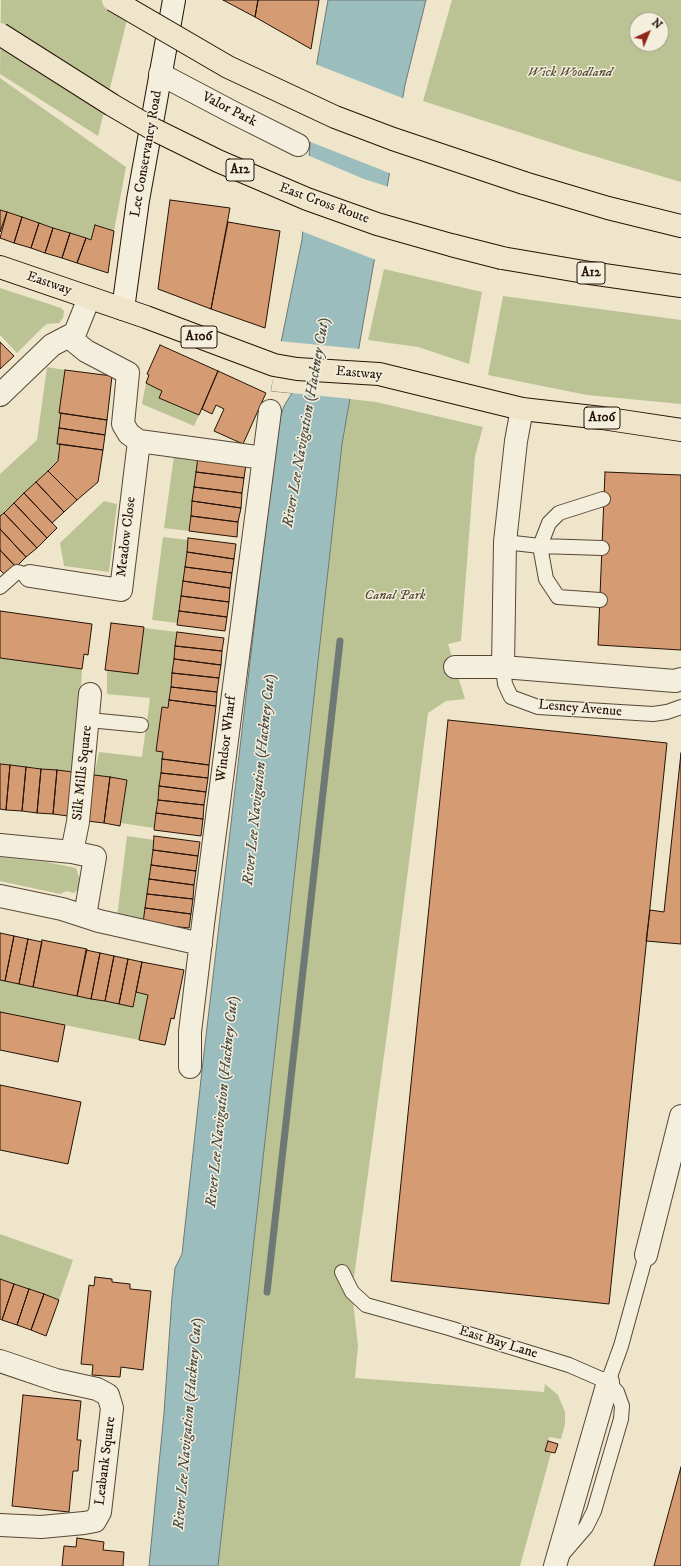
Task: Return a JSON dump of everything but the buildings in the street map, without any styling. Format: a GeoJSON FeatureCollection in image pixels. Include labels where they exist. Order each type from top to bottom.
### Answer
{"type":"FeatureCollection","features":[{"type":"Feature","properties":{"kind":"main road"},"geometry":{"type":"LineString","coordinates":[[113,0],[228,67],[335,117],[393,139],[524,183],[608,208],[681,226]]}},
{"type":"Feature","properties":{"kind":"main road","name":"East Cross Route"},"geometry":{"type":"LineString","coordinates":[[0,34],[112,105],[153,128],[218,161],[307,199],[377,224],[502,258],[570,270],[681,286]]}},
{"type":"Feature","properties":{"kind":"main road","name":"Eastway"},"geometry":{"type":"LineString","coordinates":[[0,268],[124,309],[274,365],[297,369],[379,374],[522,409],[602,418],[681,430]]}},
{"type":"Feature","properties":{"kind":"street","name":"Lee Conservancy Road"},"geometry":{"type":"LineString","coordinates":[[124,309],[138,200],[174,0]]}},
{"type":"Feature","properties":{"kind":"street","name":"Valor Park"},"geometry":{"type":"LineString","coordinates":[[160,74],[298,145]]}},
{"type":"Feature","properties":{"kind":"street"},"geometry":{"type":"LineString","coordinates":[[0,395],[52,345],[75,333],[89,298]]}},
{"type":"Feature","properties":{"kind":"street"},"geometry":{"type":"LineString","coordinates":[[69,337],[86,351],[128,373],[123,424],[129,434],[139,441],[264,458]]}},
{"type":"Feature","properties":{"kind":"street"},"geometry":{"type":"LineString","coordinates":[[503,667],[505,542],[516,441],[522,409]]}},
{"type":"Feature","properties":{"kind":"street","name":"Windsor Wharf"},"geometry":{"type":"LineString","coordinates":[[190,1067],[190,1032],[270,411]]}},
{"type":"Feature","properties":{"kind":"street","name":"Meadow Close"},"geometry":{"type":"LineString","coordinates":[[30,576],[121,590],[139,441]]}},
{"type":"Feature","properties":{"kind":"street"},"geometry":{"type":"LineString","coordinates":[[455,667],[503,667],[679,682]]}},
{"type":"Feature","properties":{"kind":"street","name":"Silk Mills Square"},"geometry":{"type":"LineString","coordinates":[[72,852],[78,822],[90,694]]}},
{"type":"Feature","properties":{"kind":"street"},"geometry":{"type":"LineString","coordinates":[[0,845],[72,852],[95,857],[85,916]]}},
{"type":"Feature","properties":{"kind":"street"},"geometry":{"type":"LineString","coordinates":[[0,896],[85,916],[99,921],[201,944]]}},
{"type":"Feature","properties":{"kind":"street"},"geometry":{"type":"LineString","coordinates":[[646,1255],[681,1116]]}},
{"type":"Feature","properties":{"kind":"street","name":"Leabank Square"},"geometry":{"type":"LineString","coordinates":[[0,1361],[56,1380],[97,1389],[108,1395],[112,1408],[100,1512],[95,1521],[41,1527],[0,1525]]}},
{"type":"Feature","properties":{"kind":"street"},"geometry":{"type":"LineString","coordinates":[[555,1564],[608,1382]]}},
{"type":"Feature","properties":{"kind":"lane"},"geometry":{"type":"LineString","coordinates":[[600,600],[558,597],[546,578],[540,546],[549,523],[559,513],[604,499]]}},
{"type":"Feature","properties":{"kind":"lane"},"geometry":{"type":"LineString","coordinates":[[505,542],[540,546],[602,548]]}},
{"type":"Feature","properties":{"kind":"lane"},"geometry":{"type":"LineString","coordinates":[[0,587],[17,572],[30,576]]}},
{"type":"Feature","properties":{"kind":"lane","name":"Lesney Avenue"},"geometry":{"type":"LineString","coordinates":[[503,667],[505,684],[511,698],[538,707],[653,714],[667,712],[681,707]]}},
{"type":"Feature","properties":{"kind":"lane"},"geometry":{"type":"LineString","coordinates":[[88,720],[141,725]]}},
{"type":"Feature","properties":{"kind":"lane"},"geometry":{"type":"LineString","coordinates":[[608,1382],[621,1346],[646,1255]]}},
{"type":"Feature","properties":{"kind":"lane","name":"East Bay Lane"},"geometry":{"type":"LineString","coordinates":[[342,1272],[352,1292],[366,1306],[386,1310],[511,1346],[569,1365],[608,1382]]}},
{"type":"Feature","properties":{"kind":"green space"},"geometry":{"type":"Polygon","coordinates":[[[1,0],[132,0],[98,136],[0,74],[1,0]]]}},
{"type":"Feature","properties":{"kind":"green space","name":"Wick Woodland"},"geometry":{"type":"Polygon","coordinates":[[[452,0],[681,0],[681,182],[577,151],[423,101],[452,0]]]}},
{"type":"Feature","properties":{"kind":"green space"},"geometry":{"type":"Polygon","coordinates":[[[0,78],[126,167],[114,231],[95,225],[91,240],[0,210],[0,78]]]}},
{"type":"Feature","properties":{"kind":"green space"},"geometry":{"type":"Polygon","coordinates":[[[384,269],[482,292],[469,364],[418,347],[368,340],[384,269]]]}},
{"type":"Feature","properties":{"kind":"green space"},"geometry":{"type":"Polygon","coordinates":[[[0,288],[61,308],[64,311],[63,318],[59,323],[47,324],[43,327],[17,353],[0,335],[0,288]]]}},
{"type":"Feature","properties":{"kind":"green space"},"geometry":{"type":"Polygon","coordinates":[[[503,296],[681,320],[681,404],[587,395],[488,375],[503,296]]]}},
{"type":"Feature","properties":{"kind":"green space"},"geometry":{"type":"Polygon","coordinates":[[[47,367],[65,370],[59,413],[61,413],[58,461],[0,516],[0,474],[37,440],[47,367]]]}},
{"type":"Feature","properties":{"kind":"green space"},"geometry":{"type":"Polygon","coordinates":[[[146,383],[162,391],[159,398],[199,415],[194,426],[142,404],[146,383]]]}},
{"type":"Feature","properties":{"kind":"green space","name":"Canal Park"},"geometry":{"type":"Polygon","coordinates":[[[350,399],[376,402],[483,427],[475,456],[461,641],[448,644],[465,699],[446,701],[428,713],[352,1292],[358,1346],[355,1378],[544,1392],[545,1384],[558,1395],[565,1412],[565,1424],[561,1439],[549,1437],[545,1451],[551,1453],[520,1566],[218,1566],[342,444],[350,399]]]}},
{"type":"Feature","properties":{"kind":"green space"},"geometry":{"type":"Polygon","coordinates":[[[174,456],[198,459],[189,531],[164,528],[174,456]]]}},
{"type":"Feature","properties":{"kind":"green space"},"geometry":{"type":"Polygon","coordinates":[[[104,501],[117,504],[109,572],[64,566],[60,543],[104,501]]]}},
{"type":"Feature","properties":{"kind":"green space"},"geometry":{"type":"Polygon","coordinates":[[[163,537],[188,540],[178,623],[152,620],[163,537]]]}},
{"type":"Feature","properties":{"kind":"green space"},"geometry":{"type":"Polygon","coordinates":[[[144,628],[177,632],[168,708],[162,707],[156,751],[163,752],[154,828],[121,823],[127,780],[94,775],[99,752],[142,757],[150,698],[107,694],[107,670],[138,674],[144,628]]]}},
{"type":"Feature","properties":{"kind":"green space"},"geometry":{"type":"Polygon","coordinates":[[[0,658],[82,669],[79,725],[73,772],[0,764],[0,658]]]}},
{"type":"Feature","properties":{"kind":"green space"},"geometry":{"type":"Polygon","coordinates":[[[127,836],[154,840],[144,920],[117,917],[127,836]]]}},
{"type":"Feature","properties":{"kind":"green space"},"geometry":{"type":"Polygon","coordinates":[[[0,857],[46,862],[76,868],[80,880],[79,888],[74,893],[67,891],[60,894],[0,881],[0,857]]]}},
{"type":"Feature","properties":{"kind":"green space"},"geometry":{"type":"Polygon","coordinates":[[[0,980],[133,1007],[136,992],[148,995],[139,1040],[0,1012],[0,980]]]}},
{"type":"Feature","properties":{"kind":"green space"},"geometry":{"type":"Polygon","coordinates":[[[0,1234],[73,1260],[59,1300],[0,1279],[0,1234]]]}},
{"type":"Feature","properties":{"kind":"water","name":"River Lee Navigation (Hackney Cut)"},"geometry":{"type":"Polygon","coordinates":[[[328,0],[426,0],[405,85],[342,444],[218,1566],[149,1566],[164,1413],[175,1268],[182,1254],[202,1070],[278,424],[284,406],[292,393],[271,391],[302,240],[317,62],[328,0]]]}},
{"type":"Feature","properties":{"kind":"pier"},"geometry":{"type":"Polygon","coordinates":[[[315,64],[405,99],[392,174],[308,141],[315,64]]]}},
{"type":"Feature","properties":{"kind":"pier"},"geometry":{"type":"Polygon","coordinates":[[[307,155],[364,179],[389,187],[376,260],[301,231],[307,155]]]}},
{"type":"Feature","properties":{"kind":"pier"},"geometry":{"type":"Polygon","coordinates":[[[279,341],[360,349],[352,399],[271,391],[279,341]]]}},
{"type":"Feature","properties":{"kind":"waterway"},"geometry":{"type":"LineString","coordinates":[[267,1292],[340,641]]}}]}
